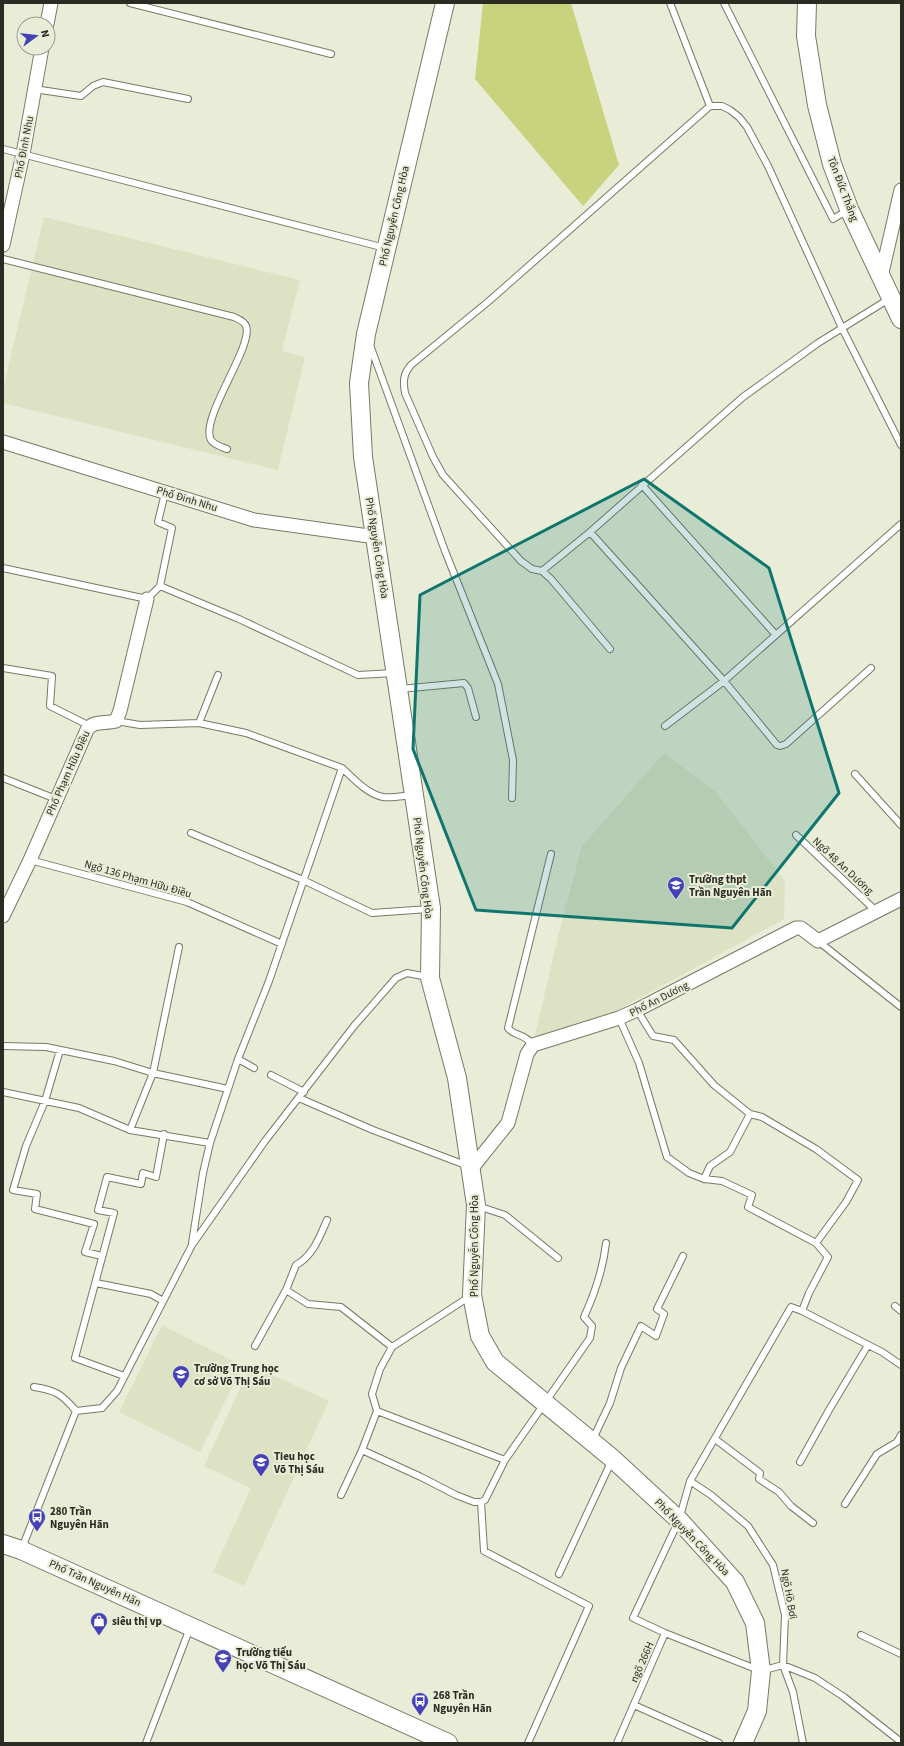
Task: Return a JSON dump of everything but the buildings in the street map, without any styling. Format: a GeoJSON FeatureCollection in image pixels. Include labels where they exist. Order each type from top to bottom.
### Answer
{"type":"FeatureCollection","features":[{"type":"Feature","properties":{"kind":"street"},"geometry":{"type":"LineString","coordinates":[[49,16],[51,3]]}},
{"type":"Feature","properties":{"kind":"street","name":"Phố Nguyễn Công Hòa"},"geometry":{"type":"LineString","coordinates":[[445,3],[366,334],[359,383],[363,457],[430,908],[430,978],[457,1078],[472,1168],[476,1205],[472,1295],[480,1336],[494,1362],[545,1402],[613,1459],[679,1520],[735,1582],[755,1623],[761,1671],[757,1710],[744,1743]]}},
{"type":"Feature","properties":{"kind":"street","name":"Tôn Đức Thắng"},"geometry":{"type":"LineString","coordinates":[[807,3],[806,36],[817,104],[832,164],[849,209],[901,319]]}},
{"type":"Feature","properties":{"kind":"street","name":"Phố Đinh Nhu"},"geometry":{"type":"LineString","coordinates":[[3,245],[23,154],[40,56]]}},
{"type":"Feature","properties":{"kind":"street"},"geometry":{"type":"LineString","coordinates":[[881,277],[900,196]]}},
{"type":"Feature","properties":{"kind":"street","name":"Phố Đinh Nhu"},"geometry":{"type":"LineString","coordinates":[[3,442],[254,520],[376,537]]}},
{"type":"Feature","properties":{"kind":"street"},"geometry":{"type":"LineString","coordinates":[[116,721],[120,711],[147,599]]}},
{"type":"Feature","properties":{"kind":"street","name":"Phố Phạm Hữu Điều"},"geometry":{"type":"LineString","coordinates":[[3,916],[30,860],[90,726],[94,723],[108,723],[116,721]]}},
{"type":"Feature","properties":{"kind":"street"},"geometry":{"type":"LineString","coordinates":[[818,941],[901,899]]}},
{"type":"Feature","properties":{"kind":"street","name":"Phố An Dương"},"geometry":{"type":"LineString","coordinates":[[533,1045],[619,1018],[637,1010],[796,928],[801,928],[818,941]]}},
{"type":"Feature","properties":{"kind":"street"},"geometry":{"type":"LineString","coordinates":[[472,1168],[508,1123],[527,1054],[533,1045]]}},
{"type":"Feature","properties":{"kind":"street","name":"Phố Trần Nguyên Hãn"},"geometry":{"type":"LineString","coordinates":[[3,1544],[21,1550],[448,1743]]}},
{"type":"Feature","properties":{"kind":"lane"},"geometry":{"type":"LineString","coordinates":[[130,3],[331,54]]}},
{"type":"Feature","properties":{"kind":"lane"},"geometry":{"type":"LineString","coordinates":[[670,3],[710,106]]}},
{"type":"Feature","properties":{"kind":"lane"},"geometry":{"type":"LineString","coordinates":[[724,3],[833,219],[849,209]]}},
{"type":"Feature","properties":{"kind":"lane"},"geometry":{"type":"LineString","coordinates":[[34,89],[81,96],[93,86],[103,82],[188,99]]}},
{"type":"Feature","properties":{"kind":"lane"},"geometry":{"type":"LineString","coordinates":[[610,649],[551,579],[542,571],[532,569],[521,560],[443,475],[433,457],[405,393],[403,383],[405,374],[411,366],[489,301],[710,106],[722,106],[730,110],[739,117],[747,127],[768,166],[842,328],[901,445]]}},
{"type":"Feature","properties":{"kind":"lane"},"geometry":{"type":"LineString","coordinates":[[3,149],[387,249]]}},
{"type":"Feature","properties":{"kind":"lane"},"geometry":{"type":"LineString","coordinates":[[3,259],[234,316],[241,321],[246,326],[247,333],[243,348],[217,405],[210,428],[210,438],[214,443],[227,450]]}},
{"type":"Feature","properties":{"kind":"lane"},"geometry":{"type":"LineString","coordinates":[[542,571],[590,532],[743,397],[776,372],[890,298]]}},
{"type":"Feature","properties":{"kind":"lane"},"geometry":{"type":"LineString","coordinates":[[366,334],[445,552],[498,684],[513,760],[512,798]]}},
{"type":"Feature","properties":{"kind":"lane"},"geometry":{"type":"LineString","coordinates":[[642,485],[776,635]]}},
{"type":"Feature","properties":{"kind":"lane"},"geometry":{"type":"LineString","coordinates":[[3,568],[147,599],[160,586],[172,528],[158,522],[165,493]]}},
{"type":"Feature","properties":{"kind":"lane"},"geometry":{"type":"LineString","coordinates":[[665,726],[724,682],[901,524]]}},
{"type":"Feature","properties":{"kind":"lane"},"geometry":{"type":"LineString","coordinates":[[590,532],[724,682],[777,745],[780,746],[786,744],[871,668]]}},
{"type":"Feature","properties":{"kind":"lane"},"geometry":{"type":"LineString","coordinates":[[160,586],[239,619],[358,675],[397,681],[464,684],[468,688],[476,718]]}},
{"type":"Feature","properties":{"kind":"lane"},"geometry":{"type":"LineString","coordinates":[[3,668],[52,676],[50,706],[90,726]]}},
{"type":"Feature","properties":{"kind":"lane"},"geometry":{"type":"LineString","coordinates":[[199,723],[218,675]]}},
{"type":"Feature","properties":{"kind":"lane"},"geometry":{"type":"LineString","coordinates":[[116,721],[140,725],[199,723],[246,733],[342,768],[366,789],[375,794],[391,797],[413,795]]}},
{"type":"Feature","properties":{"kind":"lane"},"geometry":{"type":"LineString","coordinates":[[192,1245],[203,1173],[210,1143],[238,1059],[269,981],[342,768]]}},
{"type":"Feature","properties":{"kind":"lane"},"geometry":{"type":"LineString","coordinates":[[855,774],[901,825]]}},
{"type":"Feature","properties":{"kind":"lane"},"geometry":{"type":"LineString","coordinates":[[3,778],[56,799]]}},
{"type":"Feature","properties":{"kind":"lane"},"geometry":{"type":"LineString","coordinates":[[191,833],[303,880],[372,913],[430,908]]}},
{"type":"Feature","properties":{"kind":"lane","name":"Ngõ 48 An Dương"},"geometry":{"type":"LineString","coordinates":[[796,835],[876,912]]}},
{"type":"Feature","properties":{"kind":"lane"},"geometry":{"type":"LineString","coordinates":[[533,1045],[528,1038],[511,1032],[508,1028],[551,854]]}},
{"type":"Feature","properties":{"kind":"lane","name":"Ngõ 136 Phạm Hữu Điều"},"geometry":{"type":"LineString","coordinates":[[30,860],[187,902],[282,944]]}},
{"type":"Feature","properties":{"kind":"lane"},"geometry":{"type":"LineString","coordinates":[[818,941],[901,1007]]}},
{"type":"Feature","properties":{"kind":"lane"},"geometry":{"type":"LineString","coordinates":[[130,1130],[153,1073],[179,947]]}},
{"type":"Feature","properties":{"kind":"lane"},"geometry":{"type":"LineString","coordinates":[[76,1411],[102,1408],[117,1391],[192,1245],[265,1141],[300,1098],[354,1026],[396,978],[407,973],[430,978]]}},
{"type":"Feature","properties":{"kind":"lane"},"geometry":{"type":"LineString","coordinates":[[637,1010],[653,1036],[674,1040],[714,1085],[750,1114],[762,1117],[816,1149],[858,1180],[846,1202],[816,1243]]}},
{"type":"Feature","properties":{"kind":"lane"},"geometry":{"type":"LineString","coordinates":[[619,1018],[639,1063],[667,1158],[689,1172],[704,1179],[722,1181],[752,1195],[748,1208],[816,1243],[828,1257],[809,1293],[802,1311]]}},
{"type":"Feature","properties":{"kind":"lane"},"geometry":{"type":"LineString","coordinates":[[3,1046],[46,1047],[114,1061],[153,1073],[228,1090]]}},
{"type":"Feature","properties":{"kind":"lane"},"geometry":{"type":"LineString","coordinates":[[60,1050],[45,1101],[26,1146],[13,1190],[37,1194],[35,1209],[94,1224],[85,1252],[102,1256]]}},
{"type":"Feature","properties":{"kind":"lane"},"geometry":{"type":"LineString","coordinates":[[238,1059],[254,1068]]}},
{"type":"Feature","properties":{"kind":"lane"},"geometry":{"type":"LineString","coordinates":[[271,1075],[304,1092]]}},
{"type":"Feature","properties":{"kind":"lane"},"geometry":{"type":"LineString","coordinates":[[3,1092],[79,1108],[130,1130],[164,1134],[210,1143]]}},
{"type":"Feature","properties":{"kind":"lane"},"geometry":{"type":"LineString","coordinates":[[300,1098],[373,1130],[472,1168]]}},
{"type":"Feature","properties":{"kind":"lane"},"geometry":{"type":"LineString","coordinates":[[704,1179],[710,1166],[730,1152],[750,1114]]}},
{"type":"Feature","properties":{"kind":"lane"},"geometry":{"type":"LineString","coordinates":[[124,1376],[75,1358],[114,1213],[98,1210],[107,1177],[141,1184],[143,1173],[156,1177],[164,1134]]}},
{"type":"Feature","properties":{"kind":"lane"},"geometry":{"type":"LineString","coordinates":[[476,1205],[505,1215],[558,1258]]}},
{"type":"Feature","properties":{"kind":"lane"},"geometry":{"type":"LineString","coordinates":[[255,1346],[286,1290],[296,1265],[304,1261],[313,1248],[327,1220]]}},
{"type":"Feature","properties":{"kind":"lane"},"geometry":{"type":"LineString","coordinates":[[362,1450],[456,1495],[474,1502],[481,1502],[485,1500],[506,1460],[590,1338],[592,1326],[584,1317],[596,1289],[604,1261],[606,1243]]}},
{"type":"Feature","properties":{"kind":"lane"},"geometry":{"type":"LineString","coordinates":[[592,1442],[610,1403],[621,1368],[641,1326],[656,1336],[664,1314],[657,1309],[684,1256]]}},
{"type":"Feature","properties":{"kind":"lane"},"geometry":{"type":"LineString","coordinates":[[96,1283],[151,1294],[163,1301]]}},
{"type":"Feature","properties":{"kind":"lane"},"geometry":{"type":"LineString","coordinates":[[286,1290],[308,1304],[341,1307],[392,1347]]}},
{"type":"Feature","properties":{"kind":"lane"},"geometry":{"type":"LineString","coordinates":[[341,1495],[362,1450],[377,1411],[372,1394],[380,1370],[392,1347],[472,1295]]}},
{"type":"Feature","properties":{"kind":"lane"},"geometry":{"type":"LineString","coordinates":[[895,1306],[901,1311]]}},
{"type":"Feature","properties":{"kind":"lane"},"geometry":{"type":"LineString","coordinates":[[679,1520],[690,1481],[791,1307],[802,1311],[900,1363]]}},
{"type":"Feature","properties":{"kind":"lane"},"geometry":{"type":"LineString","coordinates":[[800,1462],[868,1345]]}},
{"type":"Feature","properties":{"kind":"lane"},"geometry":{"type":"LineString","coordinates":[[34,1387],[44,1388],[65,1397],[76,1411]]}},
{"type":"Feature","properties":{"kind":"lane"},"geometry":{"type":"LineString","coordinates":[[21,1550],[76,1411]]}},
{"type":"Feature","properties":{"kind":"lane"},"geometry":{"type":"LineString","coordinates":[[377,1411],[506,1460]]}},
{"type":"Feature","properties":{"kind":"lane"},"geometry":{"type":"LineString","coordinates":[[845,1504],[877,1454],[896,1442],[901,1435]]}},
{"type":"Feature","properties":{"kind":"lane"},"geometry":{"type":"LineString","coordinates":[[715,1439],[760,1473],[759,1479],[779,1492],[791,1506],[813,1523]]}},
{"type":"Feature","properties":{"kind":"lane"},"geometry":{"type":"LineString","coordinates":[[559,1574],[613,1459]]}},
{"type":"Feature","properties":{"kind":"lane","name":"Ngõ Hồ Bơi"},"geometry":{"type":"LineString","coordinates":[[690,1481],[711,1495],[748,1526],[774,1565],[785,1615],[783,1665],[793,1692],[803,1743]]}},
{"type":"Feature","properties":{"kind":"lane"},"geometry":{"type":"LineString","coordinates":[[481,1502],[484,1551],[589,1606],[528,1743]]}},
{"type":"Feature","properties":{"kind":"lane","name":"ngõ 266H"},"geometry":{"type":"LineString","coordinates":[[617,1743],[665,1633],[633,1618],[679,1520]]}},
{"type":"Feature","properties":{"kind":"lane"},"geometry":{"type":"LineString","coordinates":[[146,1743],[190,1626]]}},
{"type":"Feature","properties":{"kind":"lane"},"geometry":{"type":"LineString","coordinates":[[665,1633],[761,1671],[783,1665],[815,1678],[844,1697],[901,1742]]}},
{"type":"Feature","properties":{"kind":"lane"},"geometry":{"type":"LineString","coordinates":[[861,1635],[901,1654]]}},
{"type":"Feature","properties":{"kind":"lane"},"geometry":{"type":"LineString","coordinates":[[634,1705],[719,1743]]}},
{"type":"Feature","properties":{"kind":"highlighted area"},"geometry":{"type":"Polygon","coordinates":[[[644,479],[769,568],[839,793],[732,928],[476,910],[413,749],[420,595],[644,479]]]}},
{"type":"Feature","properties":{"kind":"shaded area"},"geometry":{"type":"Polygon","coordinates":[[[483,3],[571,3],[619,165],[583,206],[475,79],[483,3]]]}},
{"type":"Feature","properties":{"kind":"shaded area"},"geometry":{"type":"Polygon","coordinates":[[[44,217],[300,280],[282,351],[305,357],[278,470],[3,403],[3,389],[44,217]]]}},
{"type":"Feature","properties":{"kind":"shaded area","name":"Trường thpt Trần Nguyên Hãn"},"geometry":{"type":"Polygon","coordinates":[[[664,753],[716,792],[785,881],[784,919],[607,1016],[534,1040],[558,936],[582,846],[664,753]]]}},
{"type":"Feature","properties":{"kind":"shaded area","name":"Trường Trung học cơ sở Võ Thị Sáu"},"geometry":{"type":"Polygon","coordinates":[[[162,1325],[243,1366],[200,1452],[119,1412],[162,1325]]]}},
{"type":"Feature","properties":{"kind":"shaded area","name":"Tieu học Võ Thị Sáu"},"geometry":{"type":"Polygon","coordinates":[[[251,1365],[329,1401],[244,1586],[213,1572],[251,1488],[204,1466],[251,1365]]]}},
{"type":"Feature","properties":{"kind":"place","name":"Trường thpt Trần Nguyên Hãn"},"geometry":{"type":"Point","coordinates":[676,900]}},
{"type":"Feature","properties":{"kind":"place","name":"Trường Trung học cơ sở Võ Thị Sáu"},"geometry":{"type":"Point","coordinates":[181,1389]}},
{"type":"Feature","properties":{"kind":"place","name":"Tieu học Võ Thị Sáu"},"geometry":{"type":"Point","coordinates":[261,1477]}},
{"type":"Feature","properties":{"kind":"place","name":"280 Trần Nguyên Hãn"},"geometry":{"type":"Point","coordinates":[37,1532]}},
{"type":"Feature","properties":{"kind":"place","name":"siêu thị vp"},"geometry":{"type":"Point","coordinates":[99,1636]}},
{"type":"Feature","properties":{"kind":"place","name":"Trường tiểu học Võ Thị Sáu"},"geometry":{"type":"Point","coordinates":[223,1673]}},
{"type":"Feature","properties":{"kind":"place","name":"268 Trần Nguyên Hãn"},"geometry":{"type":"Point","coordinates":[420,1716]}}]}
